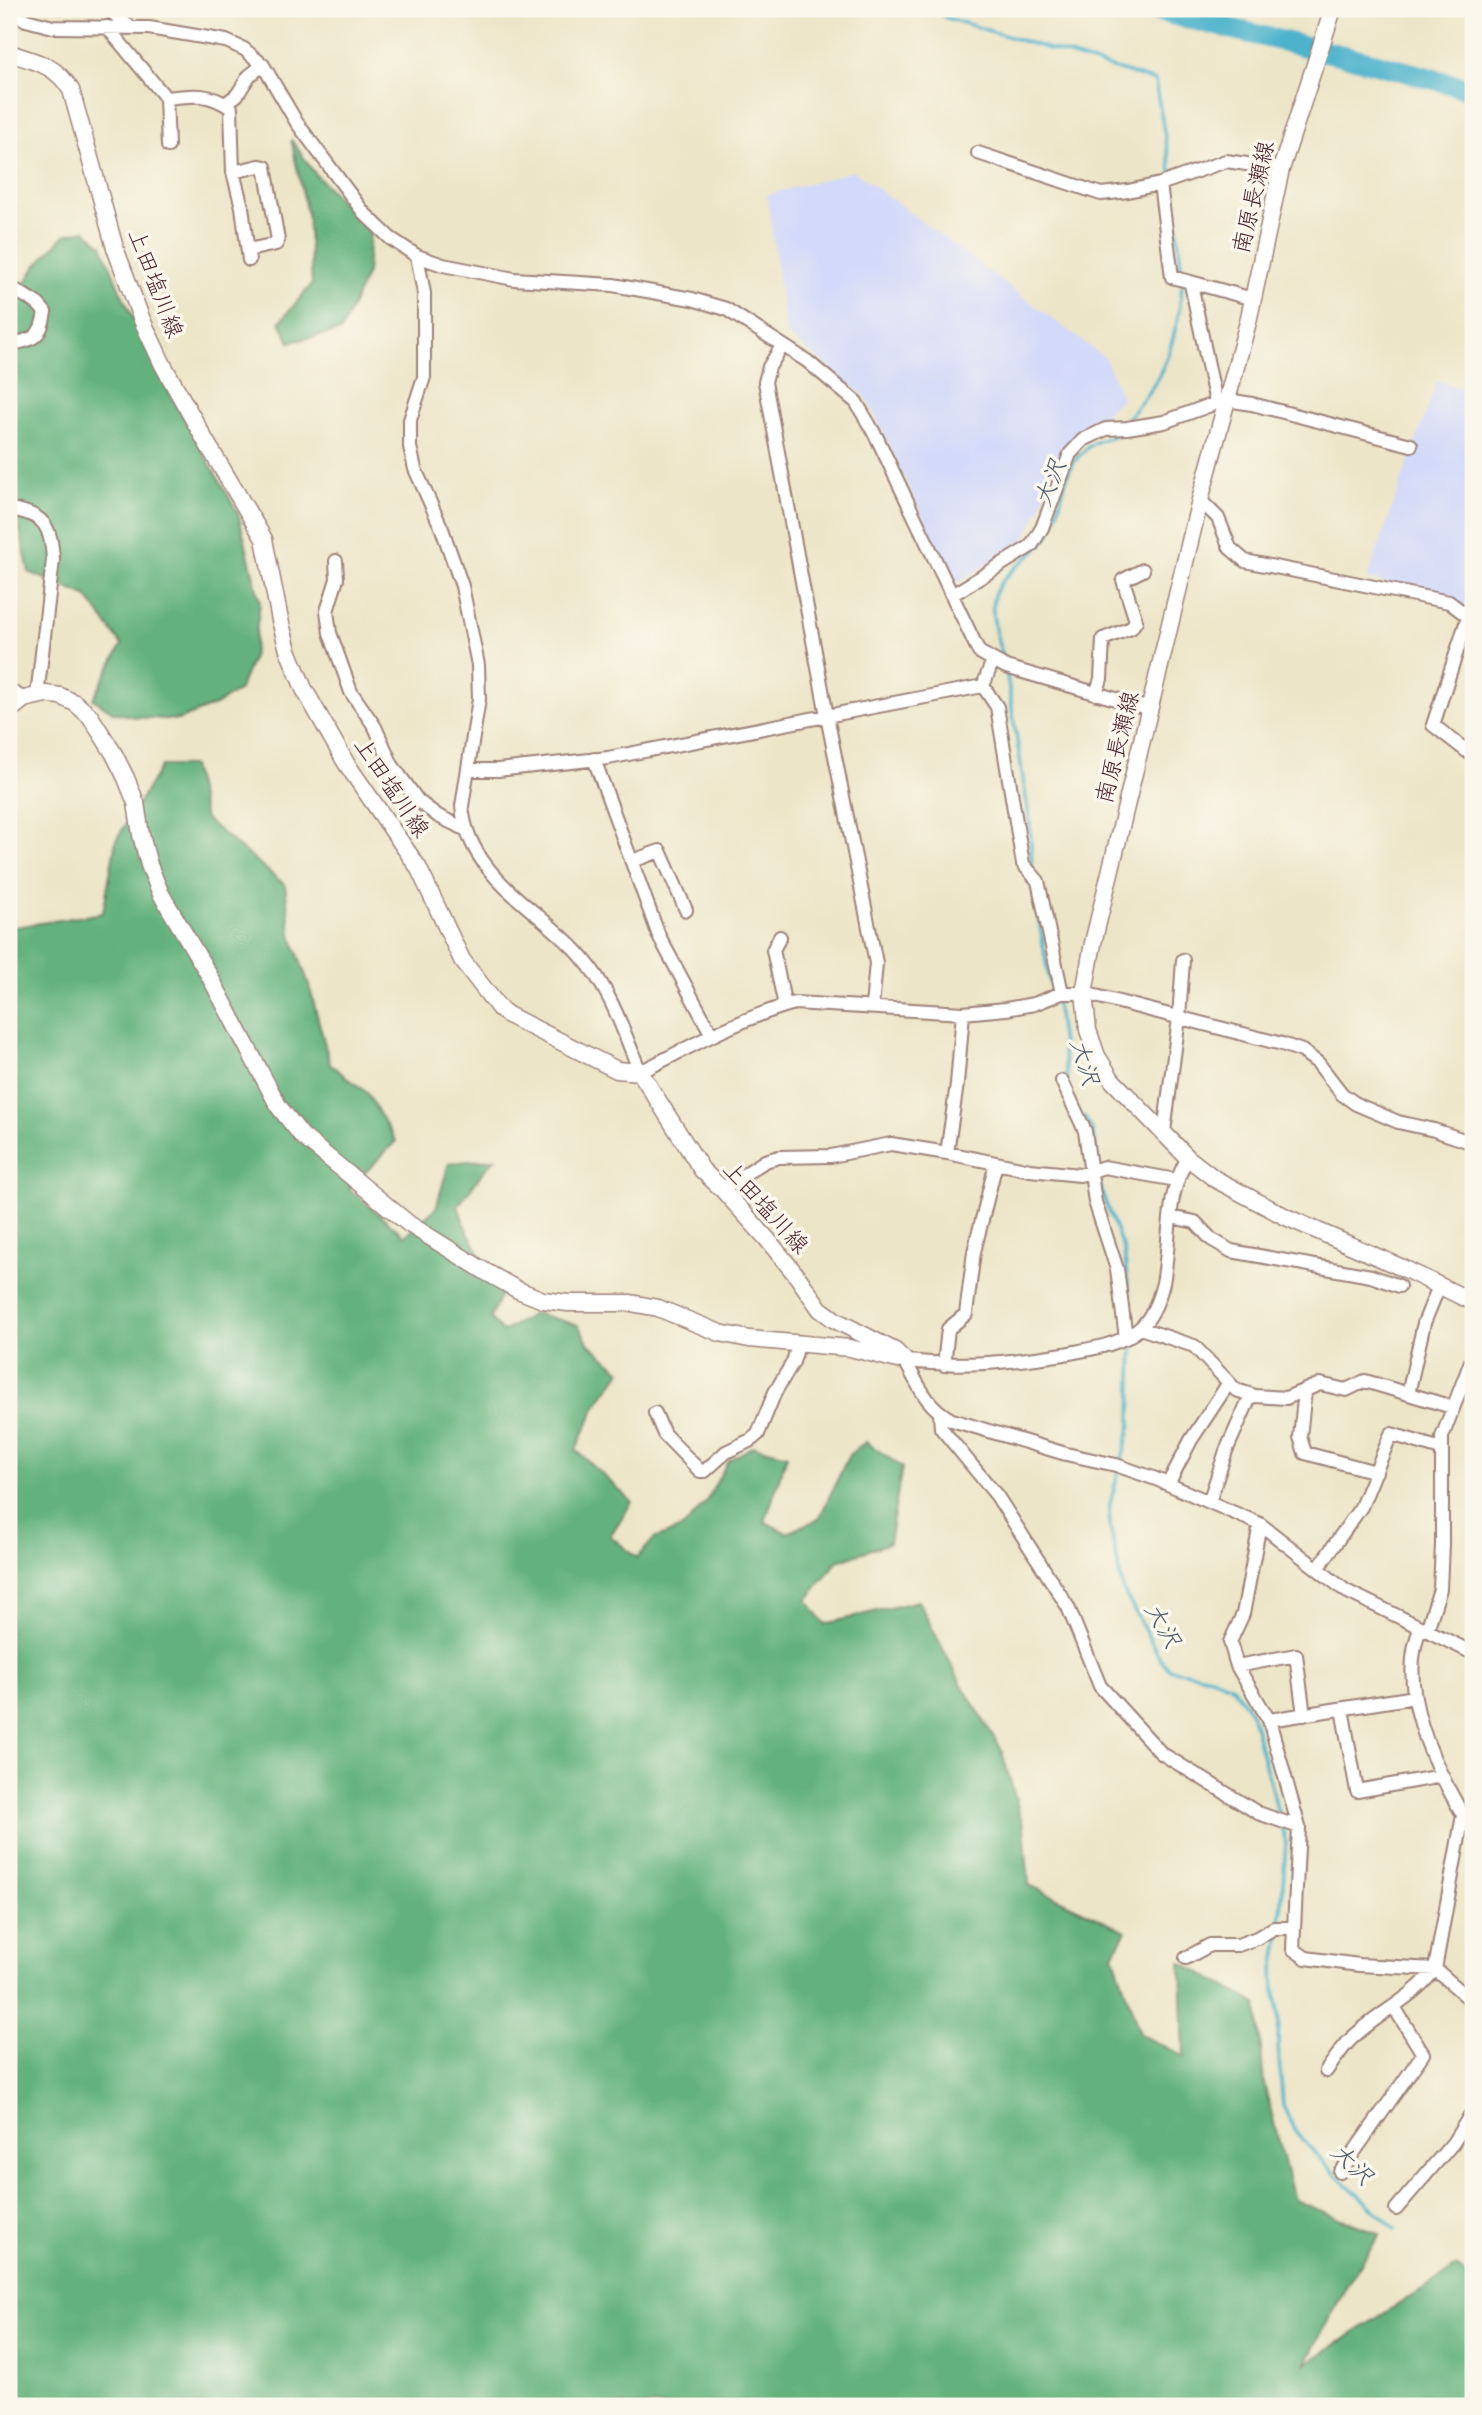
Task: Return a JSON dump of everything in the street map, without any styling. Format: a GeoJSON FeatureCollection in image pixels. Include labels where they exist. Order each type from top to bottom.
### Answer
{"type":"FeatureCollection","features":[{"type":"Feature","properties":{"kind":"main road","name":"南原長瀬線"},"geometry":{"type":"LineString","coordinates":[[1333,9],[1288,142],[1253,299],[1222,402],[1090,954],[1084,993],[1088,1030],[1097,1056],[1112,1080],[1188,1158],[1215,1179],[1286,1217],[1473,1302]]}},
{"type":"Feature","properties":{"kind":"main road","name":"上田塩川線"},"geometry":{"type":"LineString","coordinates":[[9,53],[48,66],[62,76],[71,90],[115,248],[142,320],[199,430],[264,539],[280,620],[304,689],[346,763],[418,867],[462,960],[499,1008],[508,1015],[617,1070],[640,1072],[702,1170],[722,1189],[797,1276],[820,1309],[835,1320],[895,1351],[905,1361]]}},
{"type":"Feature","properties":{"kind":"main road"},"geometry":{"type":"LineString","coordinates":[[9,710],[31,698],[46,694],[60,696],[75,703],[90,716],[114,754],[136,803],[141,835],[161,894],[209,975],[279,1107],[302,1136],[409,1224],[519,1290],[544,1300],[568,1303],[631,1303],[658,1308],[720,1333],[749,1339],[850,1348],[905,1361]]}},
{"type":"Feature","properties":{"kind":"street"},"geometry":{"type":"LineString","coordinates":[[108,9],[130,27]]}},
{"type":"Feature","properties":{"kind":"street"},"geometry":{"type":"LineString","coordinates":[[9,10],[26,20],[53,27],[130,27],[226,41],[244,49],[263,65],[297,123],[365,213],[390,238],[417,256],[443,265],[514,279],[612,285],[692,299],[726,309],[818,369],[856,402],[877,438],[979,652],[1006,667],[1150,709]]}},
{"type":"Feature","properties":{"kind":"street"},"geometry":{"type":"LineString","coordinates":[[107,27],[166,98],[168,146]]}},
{"type":"Feature","properties":{"kind":"street"},"geometry":{"type":"LineString","coordinates":[[225,104],[237,95],[249,76],[263,65]]}},
{"type":"Feature","properties":{"kind":"street"},"geometry":{"type":"LineString","coordinates":[[166,98],[199,95],[218,99],[231,108],[233,172],[242,207],[248,255],[276,244],[278,240],[265,167],[233,172]]}},
{"type":"Feature","properties":{"kind":"street"},"geometry":{"type":"LineString","coordinates":[[978,153],[1101,194],[1160,184],[1226,161],[1281,169]]}},
{"type":"Feature","properties":{"kind":"street"},"geometry":{"type":"LineString","coordinates":[[1160,184],[1172,277],[1253,299]]}},
{"type":"Feature","properties":{"kind":"street"},"geometry":{"type":"LineString","coordinates":[[417,256],[424,293],[424,377],[410,420],[410,447],[415,469],[442,529],[462,586],[478,665],[479,699],[462,806],[464,822],[478,855],[507,891],[552,925],[584,959],[611,1000],[640,1072],[712,1035],[769,1010],[795,1003],[963,1013],[1015,1007],[1062,993],[1084,993],[1303,1051],[1318,1063],[1342,1094],[1356,1104],[1398,1122],[1473,1143]]}},
{"type":"Feature","properties":{"kind":"street"},"geometry":{"type":"LineString","coordinates":[[1191,284],[1222,402]]}},
{"type":"Feature","properties":{"kind":"street"},"geometry":{"type":"LineString","coordinates":[[9,286],[38,304],[45,312],[39,334],[30,340],[9,345]]}},
{"type":"Feature","properties":{"kind":"street"},"geometry":{"type":"LineString","coordinates":[[782,346],[768,367],[765,382],[876,963],[873,1007]]}},
{"type":"Feature","properties":{"kind":"street"},"geometry":{"type":"LineString","coordinates":[[952,595],[1031,547],[1042,528],[1070,454],[1083,440],[1106,429],[1164,422],[1222,402],[1252,404],[1411,444]]}},
{"type":"Feature","properties":{"kind":"street"},"geometry":{"type":"LineString","coordinates":[[1200,500],[1218,518],[1230,548],[1245,561],[1449,602],[1471,619],[1433,725],[1473,756]]}},
{"type":"Feature","properties":{"kind":"street"},"geometry":{"type":"LineString","coordinates":[[9,509],[40,517],[52,546],[53,560],[31,698],[9,690]]}},
{"type":"Feature","properties":{"kind":"street"},"geometry":{"type":"LineString","coordinates":[[336,561],[337,579],[327,611],[330,633],[351,692],[375,727],[392,765],[418,801],[438,816],[467,830]]}},
{"type":"Feature","properties":{"kind":"street"},"geometry":{"type":"LineString","coordinates":[[1096,694],[1101,679],[1103,639],[1131,628],[1136,621],[1123,580],[1143,570]]}},
{"type":"Feature","properties":{"kind":"street"},"geometry":{"type":"LineString","coordinates":[[984,686],[993,660]]}},
{"type":"Feature","properties":{"kind":"street"},"geometry":{"type":"LineString","coordinates":[[469,770],[498,770],[594,759],[984,686]]}},
{"type":"Feature","properties":{"kind":"street"},"geometry":{"type":"LineString","coordinates":[[984,686],[997,707],[1023,864],[1038,881],[1062,993]]}},
{"type":"Feature","properties":{"kind":"street"},"geometry":{"type":"LineString","coordinates":[[594,759],[659,936],[712,1035]]}},
{"type":"Feature","properties":{"kind":"street"},"geometry":{"type":"LineString","coordinates":[[632,861],[660,851],[686,910]]}},
{"type":"Feature","properties":{"kind":"street"},"geometry":{"type":"LineString","coordinates":[[780,937],[773,950],[786,1006]]}},
{"type":"Feature","properties":{"kind":"street"},"geometry":{"type":"LineString","coordinates":[[1164,1132],[1179,1018],[1183,960]]}},
{"type":"Feature","properties":{"kind":"street"},"geometry":{"type":"LineString","coordinates":[[947,1153],[963,1013]]}},
{"type":"Feature","properties":{"kind":"street"},"geometry":{"type":"LineString","coordinates":[[1062,1081],[1085,1131],[1095,1202],[1117,1269],[1126,1338]]}},
{"type":"Feature","properties":{"kind":"street"},"geometry":{"type":"LineString","coordinates":[[722,1189],[765,1161],[779,1157],[831,1156],[891,1144],[1030,1170],[1080,1175],[1104,1167],[1176,1180]]}},
{"type":"Feature","properties":{"kind":"street"},"geometry":{"type":"LineString","coordinates":[[905,1361],[944,1365],[1008,1363],[1094,1349],[1126,1338],[1140,1328],[1153,1312],[1163,1283],[1176,1180],[1188,1158]]}},
{"type":"Feature","properties":{"kind":"street"},"geometry":{"type":"LineString","coordinates":[[944,1365],[948,1329],[966,1314],[974,1252],[996,1163]]}},
{"type":"Feature","properties":{"kind":"street"},"geometry":{"type":"LineString","coordinates":[[1171,1217],[1195,1222],[1211,1239],[1231,1251],[1371,1276],[1398,1286]]}},
{"type":"Feature","properties":{"kind":"street"},"geometry":{"type":"LineString","coordinates":[[1408,1394],[1424,1323],[1439,1286]]}},
{"type":"Feature","properties":{"kind":"street"},"geometry":{"type":"LineString","coordinates":[[1140,1328],[1194,1346],[1236,1391],[1251,1395],[1286,1398],[1320,1384],[1346,1390],[1365,1381],[1452,1408]]}},
{"type":"Feature","properties":{"kind":"street"},"geometry":{"type":"LineString","coordinates":[[655,1413],[664,1434],[700,1471],[705,1471],[726,1452],[758,1434],[775,1392],[793,1362],[799,1342]]}},
{"type":"Feature","properties":{"kind":"street"},"geometry":{"type":"LineString","coordinates":[[1326,2071],[1350,2040],[1394,2007],[1435,1969],[1464,1815],[1429,1747],[1415,1697],[1412,1672],[1424,1629],[1440,1589],[1443,1544],[1442,1437],[1473,1356]]}},
{"type":"Feature","properties":{"kind":"street"},"geometry":{"type":"LineString","coordinates":[[905,1361],[928,1403],[940,1414],[1066,1454],[1115,1465],[1168,1484],[1260,1524],[1346,1591],[1473,1653]]}},
{"type":"Feature","properties":{"kind":"street"},"geometry":{"type":"LineString","coordinates":[[1168,1484],[1191,1440],[1228,1384]]}},
{"type":"Feature","properties":{"kind":"street"},"geometry":{"type":"LineString","coordinates":[[1305,1390],[1300,1437],[1305,1453],[1376,1472]]}},
{"type":"Feature","properties":{"kind":"street"},"geometry":{"type":"LineString","coordinates":[[1209,1502],[1226,1451],[1251,1395]]}},
{"type":"Feature","properties":{"kind":"street"},"geometry":{"type":"LineString","coordinates":[[940,1414],[941,1428],[997,1496],[1068,1607],[1100,1686],[1161,1753],[1258,1813],[1299,1826]]}},
{"type":"Feature","properties":{"kind":"street"},"geometry":{"type":"LineString","coordinates":[[1318,1569],[1362,1507],[1391,1434],[1441,1449]]}},
{"type":"Feature","properties":{"kind":"street"},"geometry":{"type":"LineString","coordinates":[[1260,1524],[1243,1614],[1230,1642],[1237,1666],[1269,1720],[1299,1826],[1293,1949],[1306,1958],[1359,1965],[1435,1969],[1473,2002]]}},
{"type":"Feature","properties":{"kind":"street"},"geometry":{"type":"LineString","coordinates":[[1237,1666],[1296,1655],[1304,1714]]}},
{"type":"Feature","properties":{"kind":"street"},"geometry":{"type":"LineString","coordinates":[[1269,1720],[1415,1697]]}},
{"type":"Feature","properties":{"kind":"street"},"geometry":{"type":"LineString","coordinates":[[1342,1709],[1357,1791],[1442,1776]]}},
{"type":"Feature","properties":{"kind":"street"},"geometry":{"type":"LineString","coordinates":[[1186,1958],[1210,1945],[1238,1945],[1274,1928],[1293,1928]]}},
{"type":"Feature","properties":{"kind":"street"},"geometry":{"type":"LineString","coordinates":[[1340,2172],[1423,2054],[1394,2007]]}},
{"type":"Feature","properties":{"kind":"street"},"geometry":{"type":"LineString","coordinates":[[1396,2209],[1453,2143],[1473,2111]]}},
{"type":"Feature","properties":{"kind":"shaded area"},"geometry":{"type":"Polygon","coordinates":[[[854,171],[1105,358],[1122,398],[1060,454],[1041,506],[1024,540],[955,585],[866,397],[786,334],[767,195],[854,171]]]}},
{"type":"Feature","properties":{"kind":"shaded area"},"geometry":{"type":"Polygon","coordinates":[[[1437,381],[1473,392],[1473,615],[1450,596],[1367,579],[1437,381]]]}},
{"type":"Feature","properties":{"kind":"green space"},"geometry":{"type":"Polygon","coordinates":[[[291,139],[316,175],[370,232],[367,273],[341,331],[290,342],[280,322],[312,284],[308,219],[291,139]]]}},
{"type":"Feature","properties":{"kind":"green space"},"geometry":{"type":"Polygon","coordinates":[[[85,230],[102,245],[166,387],[238,513],[260,602],[253,657],[239,690],[215,705],[178,720],[136,717],[113,712],[93,699],[122,645],[86,596],[29,572],[9,479],[9,333],[14,303],[35,267],[65,235],[85,230]]]}},
{"type":"Feature","properties":{"kind":"green space"},"geometry":{"type":"Polygon","coordinates":[[[161,766],[192,766],[205,819],[285,885],[291,934],[309,985],[330,1064],[367,1093],[396,1141],[349,1189],[405,1236],[436,1208],[449,1163],[495,1159],[458,1206],[467,1231],[502,1293],[490,1318],[502,1332],[535,1313],[578,1325],[589,1344],[621,1371],[596,1406],[576,1450],[632,1502],[610,1536],[637,1558],[654,1539],[684,1527],[706,1502],[728,1461],[753,1446],[787,1455],[765,1522],[787,1533],[819,1519],[849,1455],[866,1442],[902,1467],[889,1543],[837,1561],[807,1600],[825,1624],[918,1601],[963,1687],[1001,1749],[1024,1829],[1029,1885],[1126,1931],[1113,1954],[1140,2034],[1184,2057],[1181,1962],[1257,2004],[1264,2084],[1294,2200],[1380,2234],[1347,2285],[1305,2364],[1457,2267],[1473,2281],[1473,2406],[9,2406],[9,928],[103,913],[116,840],[161,766]]]}},
{"type":"Feature","properties":{"kind":"waterway","name":"大沢"},"geometry":{"type":"LineString","coordinates":[[935,9],[944,17],[1155,81],[1172,176]]}},
{"type":"Feature","properties":{"kind":"waterway"},"geometry":{"type":"LineString","coordinates":[[1149,9],[1374,63],[1473,90]]}},
{"type":"Feature","properties":{"kind":"waterway","name":"大沢"},"geometry":{"type":"LineString","coordinates":[[1173,184],[1182,277]]}},
{"type":"Feature","properties":{"kind":"waterway","name":"大沢"},"geometry":{"type":"LineString","coordinates":[[1124,423],[1151,389],[1165,362],[1177,323],[1182,285]]}},
{"type":"Feature","properties":{"kind":"waterway","name":"大沢"},"geometry":{"type":"LineString","coordinates":[[1004,663],[993,618],[995,593],[1005,578],[1034,552],[1052,530],[1068,475],[1078,457],[1092,444],[1118,432]]}},
{"type":"Feature","properties":{"kind":"waterway","name":"大沢"},"geometry":{"type":"LineString","coordinates":[[1006,670],[1030,823],[1032,867]]}},
{"type":"Feature","properties":{"kind":"waterway","name":"大沢"},"geometry":{"type":"LineString","coordinates":[[1033,885],[1049,979],[1057,1008],[1067,1080]]}},
{"type":"Feature","properties":{"kind":"waterway","name":"大沢"},"geometry":{"type":"LineString","coordinates":[[1084,1116],[1092,1129],[1098,1165]]}},
{"type":"Feature","properties":{"kind":"waterway","name":"大沢"},"geometry":{"type":"LineString","coordinates":[[1099,1172],[1101,1191],[1124,1251],[1133,1328]]}},
{"type":"Feature","properties":{"kind":"waterway","name":"大沢"},"geometry":{"type":"LineString","coordinates":[[1121,1463],[1131,1424],[1133,1339]]}},
{"type":"Feature","properties":{"kind":"waterway","name":"大沢"},"geometry":{"type":"LineString","coordinates":[[1119,1470],[1109,1508],[1123,1590],[1161,1660],[1169,1669],[1211,1677],[1231,1685],[1251,1713],[1279,1816]]}},
{"type":"Feature","properties":{"kind":"waterway","name":"大沢"},"geometry":{"type":"LineString","coordinates":[[1281,1823],[1286,1843],[1279,1940],[1273,1976],[1279,2014],[1278,2045],[1283,2105],[1294,2130],[1325,2164],[1395,2229]]}}]}
